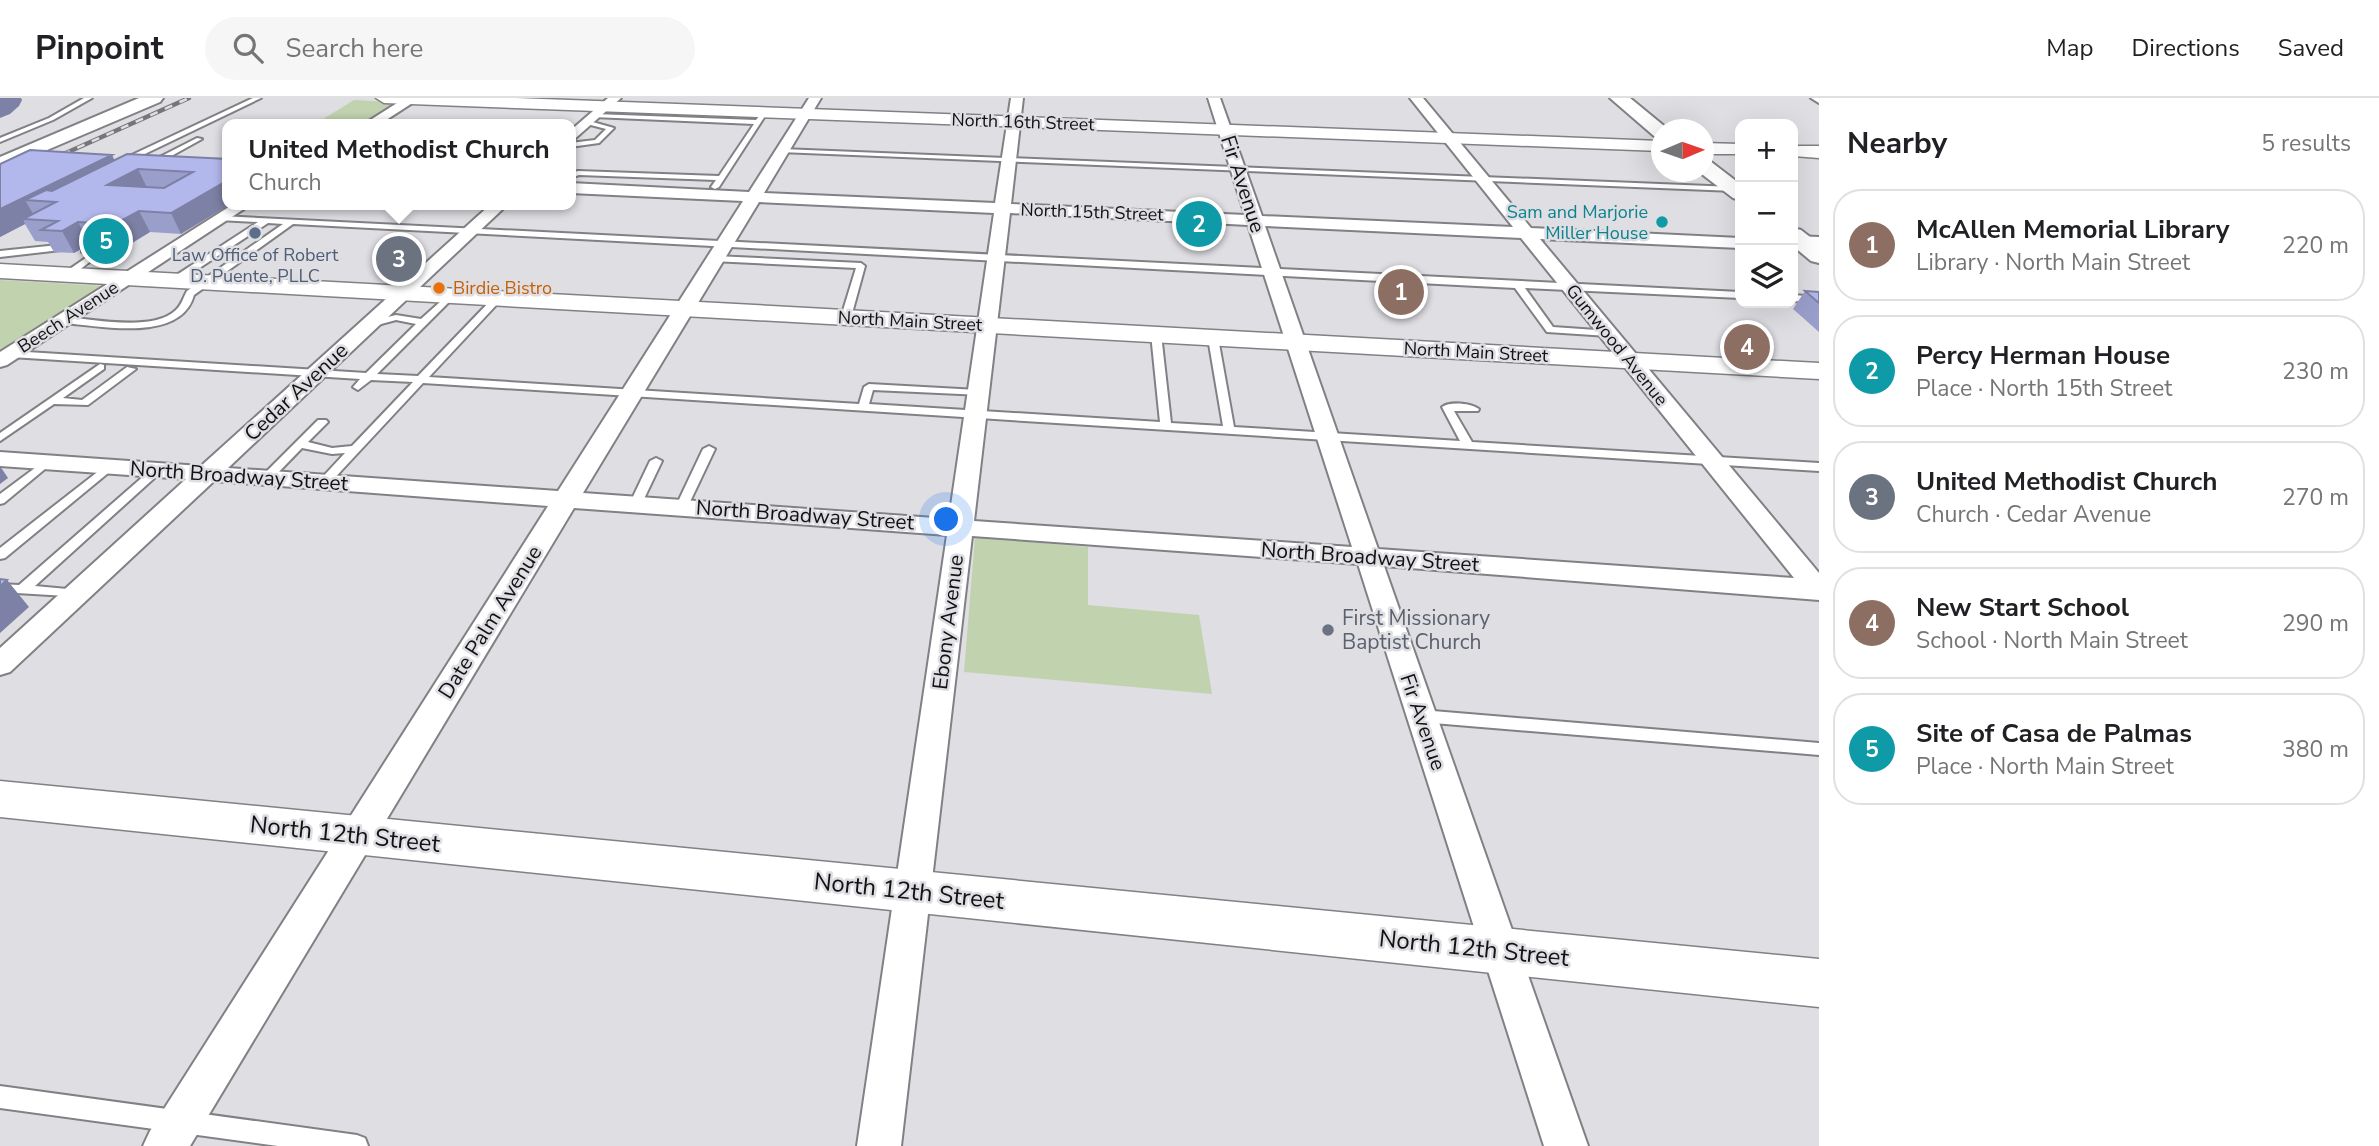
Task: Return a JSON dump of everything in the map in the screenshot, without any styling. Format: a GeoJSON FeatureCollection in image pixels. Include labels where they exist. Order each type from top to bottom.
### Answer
{"type":"FeatureCollection","features":[{"type":"Feature","properties":{"kind":"main road"},"geometry":{"type":"LineString","coordinates":[[3,162],[154,98]]}},
{"type":"Feature","properties":{"kind":"main road"},"geometry":{"type":"LineString","coordinates":[[1619,98],[1651,124]]}},
{"type":"Feature","properties":{"kind":"main road"},"geometry":{"type":"LineString","coordinates":[[1714,174],[1735,190]]}},
{"type":"Feature","properties":{"kind":"street","name":"North 16th Street"},"geometry":{"type":"LineString","coordinates":[[384,98],[557,101],[601,111],[761,117],[1015,110],[1225,130],[1651,146]]}},
{"type":"Feature","properties":{"kind":"street","name":"Date Palm Avenue"},"geometry":{"type":"LineString","coordinates":[[172,1135],[815,98]]}},
{"type":"Feature","properties":{"kind":"street","name":"Fir Avenue"},"geometry":{"type":"LineString","coordinates":[[1214,98],[1566,1146]]}},
{"type":"Feature","properties":{"kind":"street","name":"Gumwood Avenue"},"geometry":{"type":"LineString","coordinates":[[1416,98],[1818,590]]}},
{"type":"Feature","properties":{"kind":"street"},"geometry":{"type":"LineString","coordinates":[[379,119],[413,99]]}},
{"type":"Feature","properties":{"kind":"street","name":"Ebony Avenue"},"geometry":{"type":"LineString","coordinates":[[879,1146],[1015,110]]}},
{"type":"Feature","properties":{"kind":"street"},"geometry":{"type":"LineString","coordinates":[[576,134],[601,111]]}},
{"type":"Feature","properties":{"kind":"street"},"geometry":{"type":"LineString","coordinates":[[1714,148],[1735,149]]}},
{"type":"Feature","properties":{"kind":"street"},"geometry":{"type":"LineString","coordinates":[[1798,151],[1819,152]]}},
{"type":"Feature","properties":{"kind":"street"},"geometry":{"type":"LineString","coordinates":[[3,162],[50,160]]}},
{"type":"Feature","properties":{"kind":"street"},"geometry":{"type":"LineString","coordinates":[[129,165],[174,166]]}},
{"type":"Feature","properties":{"kind":"street","name":"North 15th Street"},"geometry":{"type":"LineString","coordinates":[[576,178],[717,183],[756,193]]}},
{"type":"Feature","properties":{"kind":"street","name":"North 15th Street"},"geometry":{"type":"LineString","coordinates":[[576,188],[756,193],[1520,227],[1735,233]]}},
{"type":"Feature","properties":{"kind":"street","name":"Beech Avenue"},"geometry":{"type":"LineString","coordinates":[[5,357],[235,210]]}},
{"type":"Feature","properties":{"kind":"street","name":"Cedar Avenue"},"geometry":{"type":"LineString","coordinates":[[0,666],[493,210]]}},
{"type":"Feature","properties":{"kind":"street","name":"North 15th Street"},"geometry":{"type":"LineString","coordinates":[[1520,227],[1735,243]]}},
{"type":"Feature","properties":{"kind":"street","name":"North Main Street"},"geometry":{"type":"LineString","coordinates":[[0,271],[1819,371]]}},
{"type":"Feature","properties":{"kind":"street","name":"North Broadway Street"},"geometry":{"type":"LineString","coordinates":[[0,459],[682,506],[1818,590]]}},
{"type":"Feature","properties":{"kind":"street","name":"North 12th Street"},"geometry":{"type":"LineString","coordinates":[[0,799],[1819,983]]}},
{"type":"Feature","properties":{"kind":"lane"},"geometry":{"type":"LineString","coordinates":[[0,140],[51,119],[89,98]]}},
{"type":"Feature","properties":{"kind":"lane"},"geometry":{"type":"LineString","coordinates":[[129,165],[258,98]]}},
{"type":"Feature","properties":{"kind":"lane"},"geometry":{"type":"LineString","coordinates":[[576,144],[597,142],[611,128],[601,111]]}},
{"type":"Feature","properties":{"kind":"lane"},"geometry":{"type":"LineString","coordinates":[[717,183],[761,117]]}},
{"type":"Feature","properties":{"kind":"lane"},"geometry":{"type":"LineString","coordinates":[[213,120],[222,120]]}},
{"type":"Feature","properties":{"kind":"lane"},"geometry":{"type":"LineString","coordinates":[[129,165],[200,139]]}},
{"type":"Feature","properties":{"kind":"lane"},"geometry":{"type":"LineString","coordinates":[[782,151],[1238,168],[1735,192]]}},
{"type":"Feature","properties":{"kind":"lane"},"geometry":{"type":"LineString","coordinates":[[221,218],[470,231],[862,265],[846,317]]}},
{"type":"Feature","properties":{"kind":"lane"},"geometry":{"type":"LineString","coordinates":[[175,281],[265,221]]}},
{"type":"Feature","properties":{"kind":"lane"},"geometry":{"type":"LineString","coordinates":[[64,320],[134,326],[160,321],[182,309],[190,293],[291,222]]}},
{"type":"Feature","properties":{"kind":"lane"},"geometry":{"type":"LineString","coordinates":[[0,254],[58,248]]}},
{"type":"Feature","properties":{"kind":"lane"},"geometry":{"type":"LineString","coordinates":[[67,275],[96,254],[85,250]]}},
{"type":"Feature","properties":{"kind":"lane"},"geometry":{"type":"LineString","coordinates":[[720,251],[996,257],[1273,274],[1735,295]]}},
{"type":"Feature","properties":{"kind":"lane"},"geometry":{"type":"LineString","coordinates":[[1518,285],[1550,330],[1608,333]]}},
{"type":"Feature","properties":{"kind":"lane"},"geometry":{"type":"LineString","coordinates":[[358,387],[450,296]]}},
{"type":"Feature","properties":{"kind":"lane"},"geometry":{"type":"LineString","coordinates":[[1798,298],[1819,300]]}},
{"type":"Feature","properties":{"kind":"lane"},"geometry":{"type":"LineString","coordinates":[[324,482],[497,299]]}},
{"type":"Feature","properties":{"kind":"lane"},"geometry":{"type":"LineString","coordinates":[[370,324],[398,317],[412,317],[422,323]]}},
{"type":"Feature","properties":{"kind":"lane"},"geometry":{"type":"LineString","coordinates":[[1156,334],[1166,426]]}},
{"type":"Feature","properties":{"kind":"lane"},"geometry":{"type":"LineString","coordinates":[[1213,338],[1228,430]]}},
{"type":"Feature","properties":{"kind":"lane"},"geometry":{"type":"LineString","coordinates":[[5,357],[632,391],[863,407],[977,404]]}},
{"type":"Feature","properties":{"kind":"lane"},"geometry":{"type":"LineString","coordinates":[[0,438],[100,367]]}},
{"type":"Feature","properties":{"kind":"lane"},"geometry":{"type":"LineString","coordinates":[[51,401],[84,403],[131,369]]}},
{"type":"Feature","properties":{"kind":"lane"},"geometry":{"type":"LineString","coordinates":[[863,407],[869,387],[977,404],[1166,426],[1819,467]]}},
{"type":"Feature","properties":{"kind":"lane"},"geometry":{"type":"LineString","coordinates":[[1467,444],[1447,407],[1474,409]]}},
{"type":"Feature","properties":{"kind":"lane"},"geometry":{"type":"LineString","coordinates":[[266,478],[322,422]]}},
{"type":"Feature","properties":{"kind":"lane"},"geometry":{"type":"LineString","coordinates":[[300,444],[332,451],[353,449]]}},
{"type":"Feature","properties":{"kind":"lane"},"geometry":{"type":"LineString","coordinates":[[682,506],[709,449]]}},
{"type":"Feature","properties":{"kind":"lane"},"geometry":{"type":"LineString","coordinates":[[636,503],[656,461]]}},
{"type":"Feature","properties":{"kind":"lane"},"geometry":{"type":"LineString","coordinates":[[0,500],[47,462]]}},
{"type":"Feature","properties":{"kind":"lane"},"geometry":{"type":"LineString","coordinates":[[0,555],[109,467]]}},
{"type":"Feature","properties":{"kind":"lane"},"geometry":{"type":"LineString","coordinates":[[22,590],[157,470]]}},
{"type":"Feature","properties":{"kind":"lane"},"geometry":{"type":"LineString","coordinates":[[0,589],[78,594]]}},
{"type":"Feature","properties":{"kind":"lane"},"geometry":{"type":"LineString","coordinates":[[1421,716],[1819,749]]}},
{"type":"Feature","properties":{"kind":"lane"},"geometry":{"type":"LineString","coordinates":[[0,1097],[172,1135],[357,1146]]}},
{"type":"Feature","properties":{"kind":"green space"},"geometry":{"type":"Polygon","coordinates":[[[354,100],[393,104],[369,119],[323,119],[354,100]]]}},
{"type":"Feature","properties":{"kind":"green space"},"geometry":{"type":"Polygon","coordinates":[[[0,280],[105,286],[0,352],[0,280]]]}},
{"type":"Feature","properties":{"kind":"green space"},"geometry":{"type":"Polygon","coordinates":[[[975,537],[1088,547],[1088,605],[1199,615],[1212,694],[964,672],[975,537]]]}},
{"type":"Feature","properties":{"kind":"building"},"geometry":{"type":"Polygon","coordinates":[[[30,150],[112,155],[0,209],[0,164],[30,150]]]}},
{"type":"Feature","properties":{"kind":"building"},"geometry":{"type":"Polygon","coordinates":[[[127,154],[222,159],[222,183],[171,213],[139,211],[115,224],[78,222],[62,231],[41,230],[58,221],[23,219],[56,202],[25,200],[46,190],[52,191],[127,154]],[[138,169],[107,185],[164,188],[193,172],[138,169]]]}},
{"type":"Feature","properties":{"kind":"building"},"geometry":{"type":"Polygon","coordinates":[[[1805,291],[1819,292],[1819,303],[1805,291]]]}},
{"type":"Feature","properties":{"kind":"railway"},"geometry":{"type":"LineString","coordinates":[[48,161],[189,98]]}},
{"type":"Feature","properties":{"kind":"place","name":"Sam and Marjorie Miller House"},"geometry":{"type":"Point","coordinates":[1662,222]}},
{"type":"Feature","properties":{"kind":"place","name":"Percy Herman House"},"geometry":{"type":"Point","coordinates":[1199,224]}},
{"type":"Feature","properties":{"kind":"place","name":"Law Office of Robert D. Puente, PLLC"},"geometry":{"type":"Point","coordinates":[255,233]}},
{"type":"Feature","properties":{"kind":"place","name":"Site of Casa de Palmas"},"geometry":{"type":"Point","coordinates":[106,241]}},
{"type":"Feature","properties":{"kind":"place","name":"United Methodist Church"},"geometry":{"type":"Point","coordinates":[399,259]}},
{"type":"Feature","properties":{"kind":"place","name":"Birdie Bistro"},"geometry":{"type":"Point","coordinates":[439,288]}},
{"type":"Feature","properties":{"kind":"place","name":"McAllen Memorial Library"},"geometry":{"type":"Point","coordinates":[1401,292]}},
{"type":"Feature","properties":{"kind":"place","name":"New Start School"},"geometry":{"type":"Point","coordinates":[1747,347]}},
{"type":"Feature","properties":{"kind":"place","name":"First Missionary Baptist Church"},"geometry":{"type":"Point","coordinates":[1328,630]}}]}
